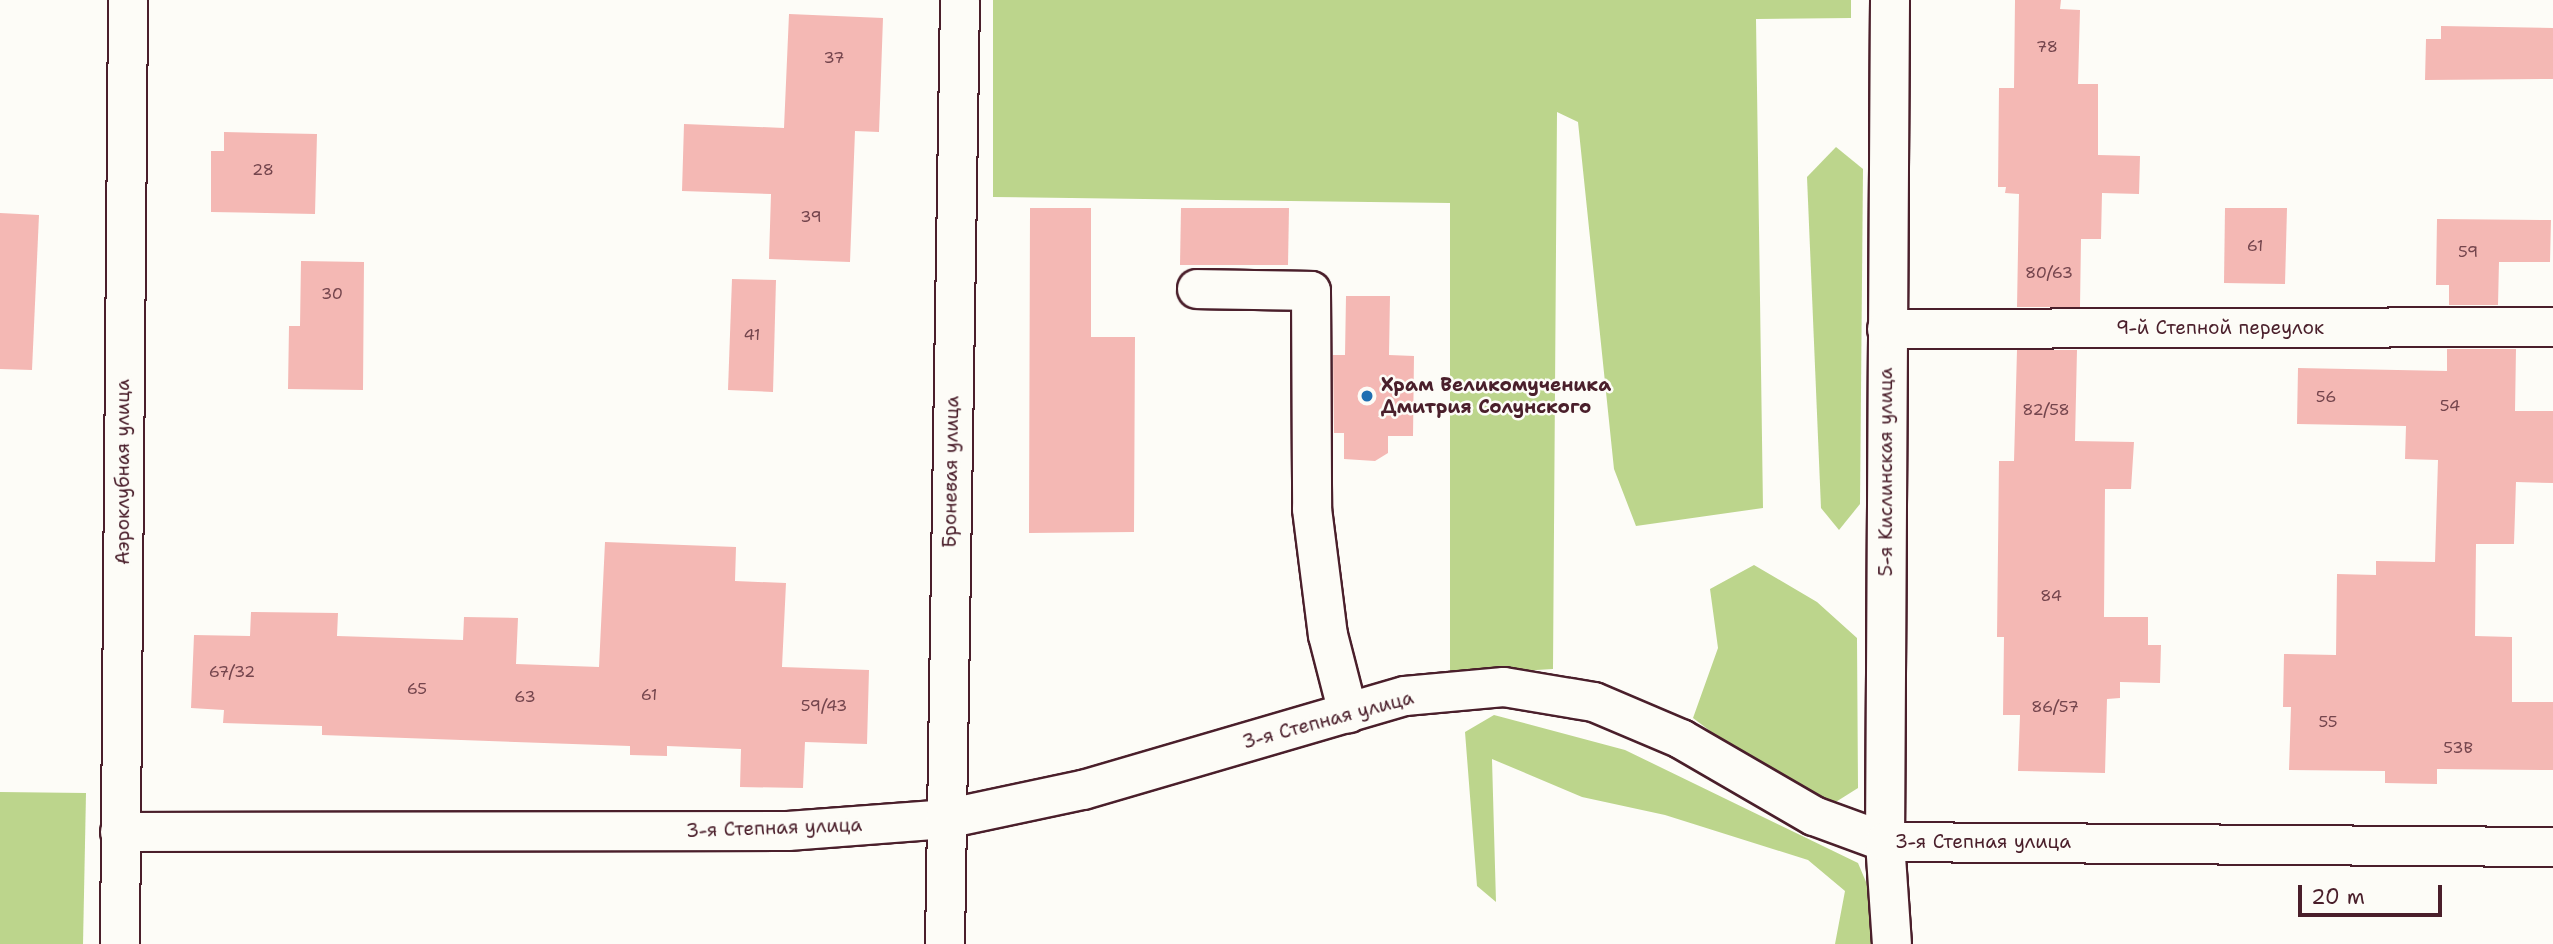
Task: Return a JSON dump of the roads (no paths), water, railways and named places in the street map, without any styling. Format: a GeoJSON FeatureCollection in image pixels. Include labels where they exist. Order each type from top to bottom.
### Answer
{"type":"FeatureCollection","features":[{"type":"Feature","properties":{"kind":"street","name":"Аэроклубная улица"},"geometry":{"type":"LineString","coordinates":[[120,944],[128,0]]}},
{"type":"Feature","properties":{"kind":"street","name":"Броневая улица"},"geometry":{"type":"LineString","coordinates":[[945,944],[960,0]]}},
{"type":"Feature","properties":{"kind":"street","name":"5-я Кислинская улица"},"geometry":{"type":"LineString","coordinates":[[1890,0],[1885,842],[1892,944]]}},
{"type":"Feature","properties":{"kind":"street"},"geometry":{"type":"LineString","coordinates":[[1197,289],[1311,291],[1312,509],[1328,635],[1348,713]]}},
{"type":"Feature","properties":{"kind":"street","name":"9-й Степной переулок"},"geometry":{"type":"LineString","coordinates":[[1887,329],[2553,327]]}},
{"type":"Feature","properties":{"kind":"street","name":"3-я Степная улица"},"geometry":{"type":"LineString","coordinates":[[120,832],[788,831],[946,819],[1083,790],[1405,696],[1504,687],[1594,702],[1681,739],[1814,816],[1885,842],[2553,847]]}},
{"type":"Feature","properties":{"kind":"place","name":"Храм Великомученика Дмитрия Солунского"},"geometry":{"type":"Point","coordinates":[1367,396]}}]}
